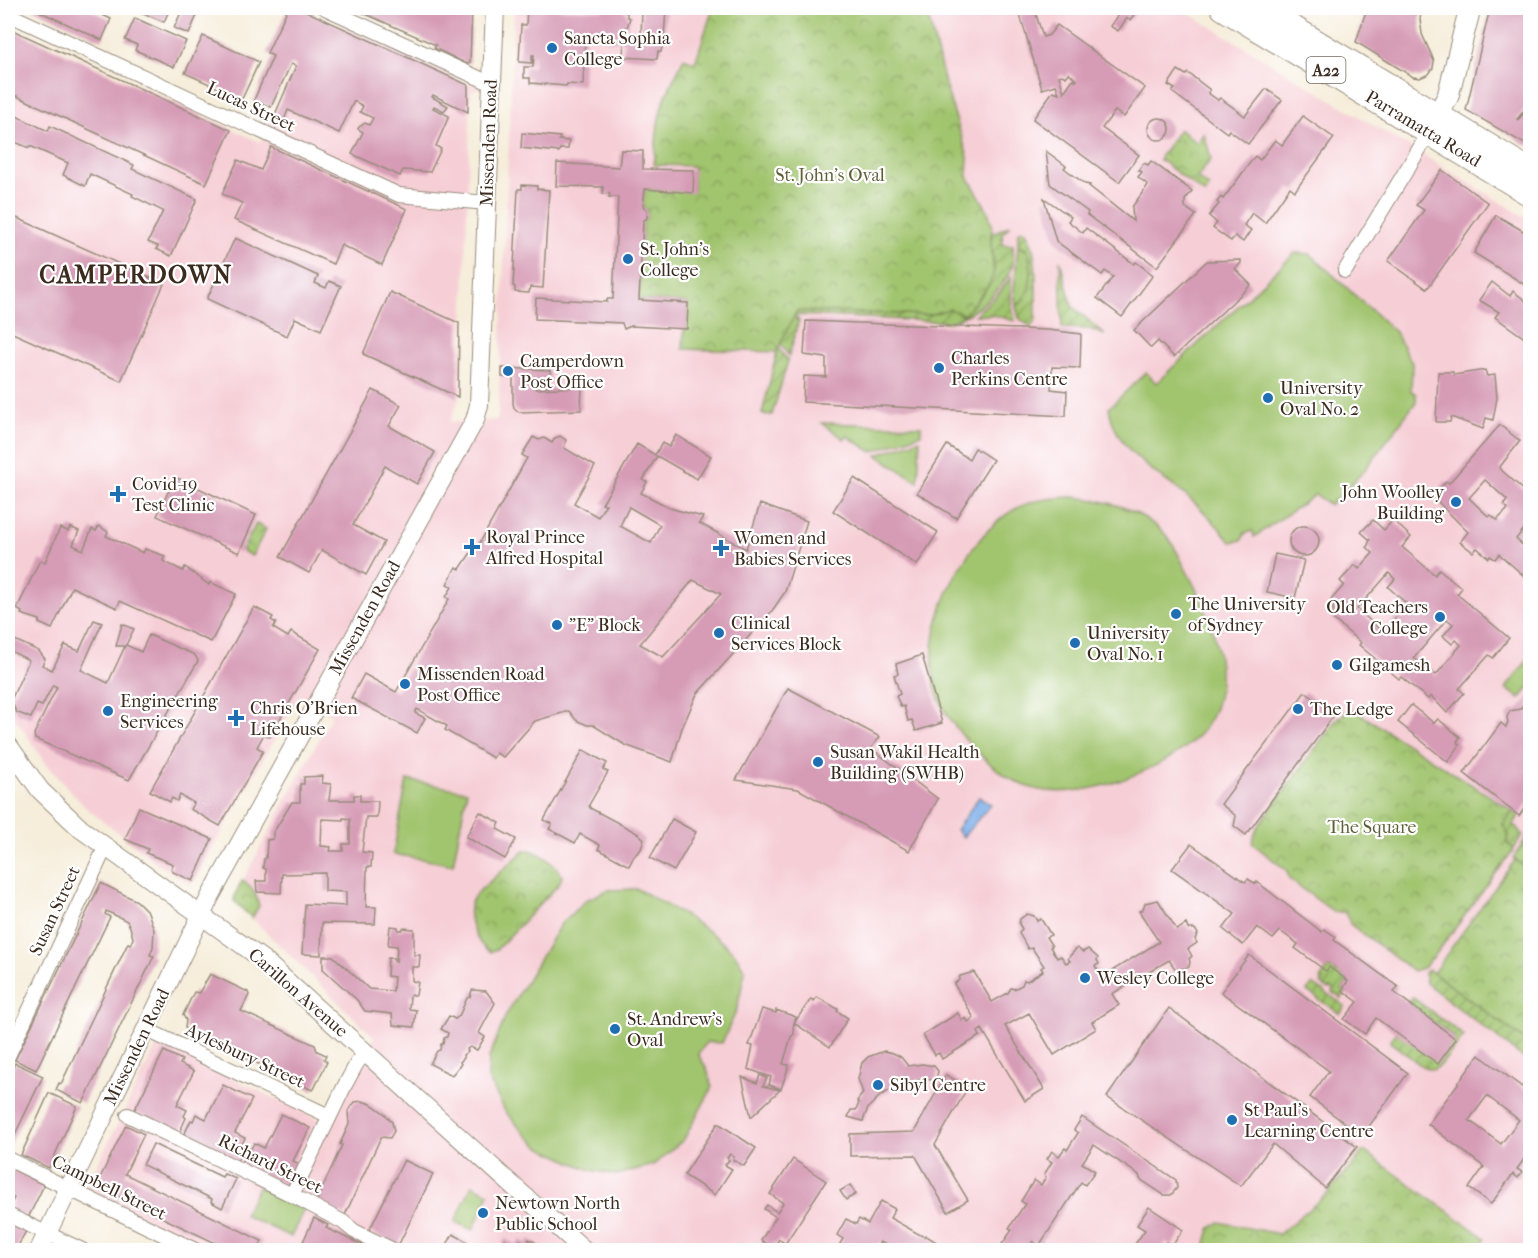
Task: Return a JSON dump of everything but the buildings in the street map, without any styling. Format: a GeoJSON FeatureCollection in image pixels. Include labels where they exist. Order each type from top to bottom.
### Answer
{"type":"FeatureCollection","features":[{"type":"Feature","properties":{"kind":"highway","name":"Parramatta Road"},"geometry":{"type":"LineString","coordinates":[[1223,8],[1433,124],[1530,171]]}},
{"type":"Feature","properties":{"kind":"highway","name":"Parramatta Road"},"geometry":{"type":"LineString","coordinates":[[1260,8],[1433,124],[1530,194]]}},
{"type":"Feature","properties":{"kind":"main road"},"geometry":{"type":"LineString","coordinates":[[1433,124],[1449,93],[1470,8]]}},
{"type":"Feature","properties":{"kind":"street"},"geometry":{"type":"LineString","coordinates":[[326,8],[492,84]]}},
{"type":"Feature","properties":{"kind":"street","name":"Missenden Road"},"geometry":{"type":"LineString","coordinates":[[39,1251],[201,916],[475,420],[479,405],[495,8]]}},
{"type":"Feature","properties":{"kind":"street","name":"Lucas Street"},"geometry":{"type":"LineString","coordinates":[[8,14],[399,195],[487,203]]}},
{"type":"Feature","properties":{"kind":"street"},"geometry":{"type":"LineString","coordinates":[[1345,271],[1433,124]]}},
{"type":"Feature","properties":{"kind":"street","name":"Carillon Avenue"},"geometry":{"type":"LineString","coordinates":[[8,745],[40,790],[81,829],[262,959],[584,1251]]}},
{"type":"Feature","properties":{"kind":"street","name":"Susan Street"},"geometry":{"type":"LineString","coordinates":[[8,1056],[105,848]]}},
{"type":"Feature","properties":{"kind":"street","name":"Aylesbury Street"},"geometry":{"type":"LineString","coordinates":[[145,1029],[329,1116]]}},
{"type":"Feature","properties":{"kind":"street"},"geometry":{"type":"LineString","coordinates":[[292,1195],[329,1116],[357,1063],[366,1052]]}},
{"type":"Feature","properties":{"kind":"street","name":"Richard Street"},"geometry":{"type":"LineString","coordinates":[[128,1115],[292,1195],[393,1251]]}},
{"type":"Feature","properties":{"kind":"street","name":"Campbell Street"},"geometry":{"type":"LineString","coordinates":[[8,1159],[195,1251]]}},
{"type":"Feature","properties":{"kind":"street"},"geometry":{"type":"LineString","coordinates":[[8,1215],[82,1251]]}},
{"type":"Feature","properties":{"kind":"shaded area","name":"The University of Sydney"},"geometry":{"type":"Polygon","coordinates":[[[514,8],[1180,8],[1530,220],[1530,1250],[210,1250],[85,1189],[158,1043],[331,1125],[374,1037],[234,901],[235,895],[332,715],[299,696],[193,883],[190,883],[161,866],[85,807],[47,765],[8,708],[8,26],[260,142],[319,16],[466,83],[492,84],[471,91],[461,393],[450,422],[497,420],[498,417],[514,8]]]}},
{"type":"Feature","properties":{"kind":"green space","name":"St. John's Oval"},"geometry":{"type":"Polygon","coordinates":[[[713,8],[926,8],[945,84],[968,157],[967,175],[988,211],[992,225],[994,275],[991,283],[964,315],[947,310],[930,315],[797,311],[777,352],[683,349],[684,330],[687,329],[688,303],[639,300],[643,221],[647,218],[647,210],[643,206],[645,189],[693,192],[693,166],[654,165],[657,133],[662,107],[670,85],[684,58],[695,63],[713,8]]]}},
{"type":"Feature","properties":{"kind":"green space"},"geometry":{"type":"Polygon","coordinates":[[[1179,129],[1197,143],[1204,133],[1211,159],[1197,178],[1209,187],[1205,194],[1159,159],[1179,129]]]}},
{"type":"Feature","properties":{"kind":"green space"},"geometry":{"type":"Polygon","coordinates":[[[1011,225],[1002,233],[1003,245],[1013,245],[1013,264],[1009,273],[996,291],[970,313],[951,322],[800,315],[796,317],[796,320],[799,320],[789,356],[780,344],[797,311],[930,315],[949,309],[964,315],[984,292],[991,279],[994,263],[992,233],[1011,225]]]}},
{"type":"Feature","properties":{"kind":"green space"},"geometry":{"type":"Polygon","coordinates":[[[1021,230],[1025,230],[1030,239],[1035,260],[1036,319],[1031,327],[1019,318],[1016,307],[1026,296],[1031,274],[1028,251],[1018,245],[1018,234],[1021,230]]]}},
{"type":"Feature","properties":{"kind":"green space"},"geometry":{"type":"Polygon","coordinates":[[[1018,245],[1028,251],[1031,274],[1029,289],[1016,306],[1014,291],[1018,245]]]}},
{"type":"Feature","properties":{"kind":"green space","name":"University Oval No. 2"},"geometry":{"type":"Polygon","coordinates":[[[1295,253],[1310,254],[1395,332],[1412,363],[1411,391],[1416,394],[1416,402],[1363,472],[1330,505],[1315,495],[1254,537],[1253,531],[1245,533],[1242,540],[1231,542],[1195,503],[1151,470],[1129,449],[1113,424],[1109,408],[1146,372],[1156,383],[1295,253]]]}},
{"type":"Feature","properties":{"kind":"green space"},"geometry":{"type":"Polygon","coordinates":[[[1060,260],[1072,306],[1105,335],[1090,329],[1062,328],[1060,260]]]}},
{"type":"Feature","properties":{"kind":"green space"},"geometry":{"type":"Polygon","coordinates":[[[1011,277],[1011,302],[1015,321],[993,315],[975,315],[999,293],[1011,277]]]}},
{"type":"Feature","properties":{"kind":"green space"},"geometry":{"type":"Polygon","coordinates":[[[778,348],[788,361],[772,415],[762,414],[778,348]]]}},
{"type":"Feature","properties":{"kind":"green space"},"geometry":{"type":"Polygon","coordinates":[[[822,423],[921,426],[921,434],[872,452],[847,436],[844,439],[822,423]]]}},
{"type":"Feature","properties":{"kind":"green space"},"geometry":{"type":"Polygon","coordinates":[[[920,439],[918,482],[877,455],[920,439]]]}},
{"type":"Feature","properties":{"kind":"green space","name":"University Oval No. 1"},"geometry":{"type":"Polygon","coordinates":[[[1072,497],[1097,500],[1133,511],[1154,524],[1168,537],[1201,598],[1210,621],[1217,644],[1220,668],[1219,690],[1213,712],[1201,732],[1174,755],[1116,782],[1094,788],[1055,792],[1037,790],[1004,775],[961,734],[947,714],[937,693],[933,669],[934,643],[939,616],[949,590],[977,542],[995,523],[1015,509],[1043,500],[1072,497]]]}},
{"type":"Feature","properties":{"kind":"green space"},"geometry":{"type":"Polygon","coordinates":[[[256,524],[266,529],[252,556],[242,551],[256,524]]]}},
{"type":"Feature","properties":{"kind":"green space"},"geometry":{"type":"Polygon","coordinates":[[[1530,657],[1530,686],[1520,699],[1506,688],[1530,657]]]}},
{"type":"Feature","properties":{"kind":"green space","name":"The Square"},"geometry":{"type":"Polygon","coordinates":[[[1354,710],[1513,811],[1503,824],[1509,835],[1507,843],[1514,849],[1433,958],[1425,967],[1413,971],[1350,924],[1344,912],[1334,912],[1289,879],[1287,871],[1252,843],[1257,828],[1339,716],[1341,718],[1344,713],[1354,710]]]}},
{"type":"Feature","properties":{"kind":"green space"},"geometry":{"type":"Polygon","coordinates":[[[407,780],[467,791],[453,865],[393,854],[407,780]]]}},
{"type":"Feature","properties":{"kind":"green space"},"geometry":{"type":"Polygon","coordinates":[[[1513,811],[1519,816],[1513,825],[1523,835],[1514,849],[1507,843],[1509,835],[1503,824],[1513,811]]]}},
{"type":"Feature","properties":{"kind":"green space"},"geometry":{"type":"Polygon","coordinates":[[[1530,833],[1528,861],[1530,871],[1513,858],[1530,833]]]}},
{"type":"Feature","properties":{"kind":"green space"},"geometry":{"type":"Polygon","coordinates":[[[530,850],[544,857],[556,867],[562,876],[559,884],[497,949],[490,952],[480,943],[473,930],[470,916],[471,902],[476,894],[524,851],[530,850]]]}},
{"type":"Feature","properties":{"kind":"green space"},"geometry":{"type":"Polygon","coordinates":[[[1515,860],[1530,871],[1530,1044],[1433,973],[1515,860]]]}},
{"type":"Feature","properties":{"kind":"green space"},"geometry":{"type":"Polygon","coordinates":[[[242,881],[251,888],[258,902],[259,906],[252,918],[234,901],[242,881]]]}},
{"type":"Feature","properties":{"kind":"green space","name":"St. Andrew's Oval"},"geometry":{"type":"Polygon","coordinates":[[[637,889],[711,933],[734,953],[745,971],[737,1009],[722,1043],[707,1042],[698,1054],[707,1069],[712,1088],[684,1139],[653,1165],[616,1175],[591,1170],[571,1162],[540,1147],[525,1134],[505,1111],[488,1078],[489,1058],[506,1015],[560,925],[586,900],[608,890],[637,889]]]}},
{"type":"Feature","properties":{"kind":"green space"},"geometry":{"type":"Polygon","coordinates":[[[1329,967],[1348,981],[1342,990],[1346,993],[1341,999],[1333,993],[1332,988],[1327,989],[1321,984],[1323,981],[1320,979],[1329,967]]]}},
{"type":"Feature","properties":{"kind":"green space"},"geometry":{"type":"Polygon","coordinates":[[[1429,970],[1530,1044],[1530,1063],[1426,983],[1424,973],[1429,970]]]}},
{"type":"Feature","properties":{"kind":"green space"},"geometry":{"type":"Polygon","coordinates":[[[1313,984],[1345,1006],[1340,1014],[1307,991],[1313,984]]]}},
{"type":"Feature","properties":{"kind":"green space"},"geometry":{"type":"Polygon","coordinates":[[[1412,997],[1464,1036],[1441,1065],[1433,1070],[1422,1066],[1390,1042],[1396,1032],[1456,1039],[1408,1002],[1412,997]]]}},
{"type":"Feature","properties":{"kind":"green space"},"geometry":{"type":"Polygon","coordinates":[[[1364,1151],[1485,1238],[1479,1250],[1204,1250],[1210,1229],[1219,1222],[1279,1234],[1327,1194],[1364,1151]]]}},
{"type":"Feature","properties":{"kind":"green space"},"geometry":{"type":"Polygon","coordinates":[[[472,1185],[489,1193],[473,1230],[455,1222],[472,1185]]]}},
{"type":"Feature","properties":{"kind":"green space"},"geometry":{"type":"Polygon","coordinates":[[[258,1187],[304,1209],[291,1237],[244,1215],[258,1187]]]}},
{"type":"Feature","properties":{"kind":"water"},"geometry":{"type":"Polygon","coordinates":[[[979,797],[991,804],[963,837],[956,830],[979,797]]]}},
{"type":"Feature","properties":{"kind":"place","name":"Sancta Sophia College"},"geometry":{"type":"Point","coordinates":[552,48]}},
{"type":"Feature","properties":{"kind":"place","name":"St. John's College"},"geometry":{"type":"Point","coordinates":[628,259]}},
{"type":"Feature","properties":{"kind":"place","name":"Charles Perkins Centre"},"geometry":{"type":"Point","coordinates":[939,368]}},
{"type":"Feature","properties":{"kind":"place","name":"Camperdown Post Office"},"geometry":{"type":"Point","coordinates":[508,371]}},
{"type":"Feature","properties":{"kind":"place","name":"University Oval No. 2"},"geometry":{"type":"Point","coordinates":[1268,398]}},
{"type":"Feature","properties":{"kind":"place","name":"Covid-19 Test Clinic"},"geometry":{"type":"Point","coordinates":[118,494]}},
{"type":"Feature","properties":{"kind":"place","name":"John Woolley Building"},"geometry":{"type":"Point","coordinates":[1456,502]}},
{"type":"Feature","properties":{"kind":"place","name":"Royal Prince Alfred Hospital"},"geometry":{"type":"Point","coordinates":[472,547]}},
{"type":"Feature","properties":{"kind":"place","name":"Women and Babies Services"},"geometry":{"type":"Point","coordinates":[721,548]}},
{"type":"Feature","properties":{"kind":"place","name":"The University of Sydney"},"geometry":{"type":"Point","coordinates":[1176,614]}},
{"type":"Feature","properties":{"kind":"place","name":"Old Teachers College"},"geometry":{"type":"Point","coordinates":[1440,617]}},
{"type":"Feature","properties":{"kind":"place","name":"\"E\" Block"},"geometry":{"type":"Point","coordinates":[557,625]}},
{"type":"Feature","properties":{"kind":"place","name":"Clinical Services Block"},"geometry":{"type":"Point","coordinates":[719,633]}},
{"type":"Feature","properties":{"kind":"place","name":"University Oval No. 1"},"geometry":{"type":"Point","coordinates":[1075,643]}},
{"type":"Feature","properties":{"kind":"place","name":"Gilgamesh"},"geometry":{"type":"Point","coordinates":[1337,665]}},
{"type":"Feature","properties":{"kind":"place","name":"Missenden Road Post Office"},"geometry":{"type":"Point","coordinates":[405,684]}},
{"type":"Feature","properties":{"kind":"place","name":"The Ledge"},"geometry":{"type":"Point","coordinates":[1298,709]}},
{"type":"Feature","properties":{"kind":"place","name":"Engineering Services"},"geometry":{"type":"Point","coordinates":[108,711]}},
{"type":"Feature","properties":{"kind":"place","name":"Chris O'Brien Lifehouse"},"geometry":{"type":"Point","coordinates":[236,718]}},
{"type":"Feature","properties":{"kind":"place","name":"Susan Wakil Health Building (SWHB)"},"geometry":{"type":"Point","coordinates":[818,762]}},
{"type":"Feature","properties":{"kind":"place","name":"Wesley College"},"geometry":{"type":"Point","coordinates":[1085,978]}},
{"type":"Feature","properties":{"kind":"place","name":"St. Andrew's Oval"},"geometry":{"type":"Point","coordinates":[615,1029]}},
{"type":"Feature","properties":{"kind":"place","name":"Sibyl Centre"},"geometry":{"type":"Point","coordinates":[878,1085]}},
{"type":"Feature","properties":{"kind":"place","name":"St Paul's Learning Centre"},"geometry":{"type":"Point","coordinates":[1232,1120]}},
{"type":"Feature","properties":{"kind":"place","name":"Newtown North Public School"},"geometry":{"type":"Point","coordinates":[483,1213]}},
{"type":"Feature","properties":{"kind":"district","name":"CAMPERDOWN"},"geometry":{"type":"Point","coordinates":[136,275]}}]}
